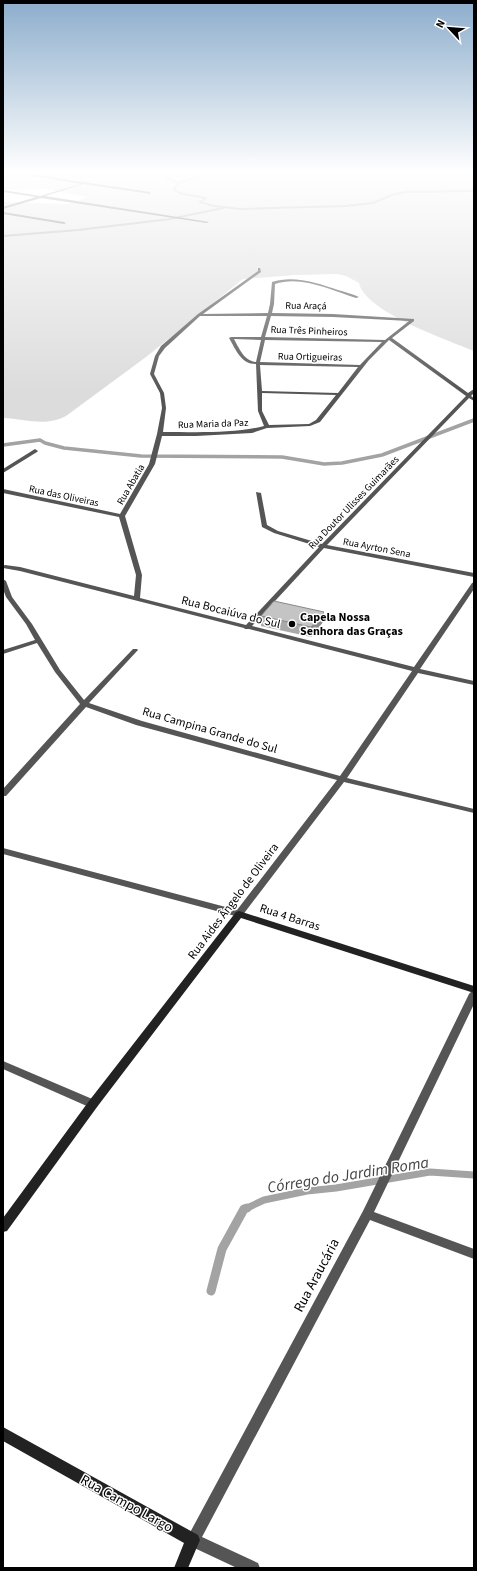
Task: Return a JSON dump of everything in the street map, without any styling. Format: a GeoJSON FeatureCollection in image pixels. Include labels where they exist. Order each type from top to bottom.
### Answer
{"type":"FeatureCollection","features":[{"type":"Feature","properties":{"kind":"street"},"geometry":{"type":"LineString","coordinates":[[199,315],[260,271],[259,269]]}},
{"type":"Feature","properties":{"kind":"street"},"geometry":{"type":"LineString","coordinates":[[267,427],[260,411],[258,358],[272,304],[272,286],[279,280],[300,280],[357,297]]}},
{"type":"Feature","properties":{"kind":"street","name":"Rua Araçá"},"geometry":{"type":"LineString","coordinates":[[199,315],[270,313],[339,315],[413,320]]}},
{"type":"Feature","properties":{"kind":"street","name":"Rua Abatia"},"geometry":{"type":"LineString","coordinates":[[136,599],[139,575],[122,516],[152,464],[160,434],[164,408],[162,393],[152,374],[158,356],[163,347],[199,315]]}},
{"type":"Feature","properties":{"kind":"street","name":"Rua Maria da Paz"},"geometry":{"type":"LineString","coordinates":[[160,434],[252,431],[267,427],[310,425],[318,421],[361,366],[387,340],[413,320]]}},
{"type":"Feature","properties":{"kind":"street","name":"Rua Três Pinheiros"},"geometry":{"type":"LineString","coordinates":[[259,364],[251,363],[242,357],[231,339],[232,337],[387,340]]}},
{"type":"Feature","properties":{"kind":"street"},"geometry":{"type":"LineString","coordinates":[[387,340],[474,400]]}},
{"type":"Feature","properties":{"kind":"street","name":"Rua Ortigueiras"},"geometry":{"type":"LineString","coordinates":[[259,364],[361,366]]}},
{"type":"Feature","properties":{"kind":"street","name":"Rua Doutor Ulisses Guimarães"},"geometry":{"type":"LineString","coordinates":[[247,628],[474,390]]}},
{"type":"Feature","properties":{"kind":"street"},"geometry":{"type":"LineString","coordinates":[[260,392],[340,394]]}},
{"type":"Feature","properties":{"kind":"street"},"geometry":{"type":"LineString","coordinates":[[3,471],[35,451]]}},
{"type":"Feature","properties":{"kind":"street","name":"Rua das Oliveiras"},"geometry":{"type":"LineString","coordinates":[[3,492],[122,516]]}},
{"type":"Feature","properties":{"kind":"street","name":"Rua Ayrton Sena"},"geometry":{"type":"LineString","coordinates":[[258,493],[264,526],[276,532],[324,546],[474,575]]}},
{"type":"Feature","properties":{"kind":"street"},"geometry":{"type":"LineString","coordinates":[[3,559],[4,569]]}},
{"type":"Feature","properties":{"kind":"street","name":"Rua Bocaiúva do Sul"},"geometry":{"type":"LineString","coordinates":[[4,569],[20,569],[247,628],[474,683]]}},
{"type":"Feature","properties":{"kind":"street","name":"Rua Aides Ângelo de Oliveira"},"geometry":{"type":"LineString","coordinates":[[3,1227],[93,1104],[337,787],[474,584]]}},
{"type":"Feature","properties":{"kind":"street"},"geometry":{"type":"LineString","coordinates":[[4,585],[9,598],[29,624],[57,671],[84,704]]}},
{"type":"Feature","properties":{"kind":"street"},"geometry":{"type":"LineString","coordinates":[[3,652],[38,641]]}},
{"type":"Feature","properties":{"kind":"street"},"geometry":{"type":"LineString","coordinates":[[3,794],[61,728],[135,650]]}},
{"type":"Feature","properties":{"kind":"street","name":"Rua Campina Grande do Sul"},"geometry":{"type":"LineString","coordinates":[[84,704],[139,723],[341,779],[474,811]]}},
{"type":"Feature","properties":{"kind":"street","name":"Rua 4 Barras"},"geometry":{"type":"LineString","coordinates":[[3,851],[239,914],[474,990]]}},
{"type":"Feature","properties":{"kind":"street","name":"Rua Araucária"},"geometry":{"type":"LineString","coordinates":[[181,1568],[193,1540],[367,1214],[474,994]]}},
{"type":"Feature","properties":{"kind":"street"},"geometry":{"type":"LineString","coordinates":[[3,1065],[93,1104]]}},
{"type":"Feature","properties":{"kind":"street"},"geometry":{"type":"LineString","coordinates":[[367,1214],[474,1254]]}},
{"type":"Feature","properties":{"kind":"street","name":"Rua Campo Largo"},"geometry":{"type":"LineString","coordinates":[[3,1434],[193,1540],[253,1568]]}},
{"type":"Feature","properties":{"kind":"shaded area"},"geometry":{"type":"Polygon","coordinates":[[[3,244],[474,244],[474,351],[409,324],[391,314],[376,304],[365,294],[359,283],[346,276],[337,274],[295,275],[243,279],[146,357],[66,416],[43,422],[3,418],[3,244]]]}},
{"type":"Feature","properties":{"kind":"building"},"geometry":{"type":"Polygon","coordinates":[[[274,601],[324,612],[311,627],[261,616],[274,601]]]}},
{"type":"Feature","properties":{"kind":"waterway"},"geometry":{"type":"LineString","coordinates":[[3,445],[40,440],[45,443],[64,448],[141,456],[282,457],[324,464],[342,463],[382,455],[474,420]]}},
{"type":"Feature","properties":{"kind":"waterway","name":"Córrego do Jardim Roma"},"geometry":{"type":"LineString","coordinates":[[245,1209],[264,1200],[307,1191],[336,1188],[430,1172],[474,1175]]}},
{"type":"Feature","properties":{"kind":"waterway","name":"Córrego do Jardim Roma"},"geometry":{"type":"LineString","coordinates":[[211,1291],[222,1249],[244,1209],[247,1208]]}},
{"type":"Feature","properties":{"kind":"place","name":"Capela Nossa Senhora das Graças"},"geometry":{"type":"Point","coordinates":[292,624]}}]}
